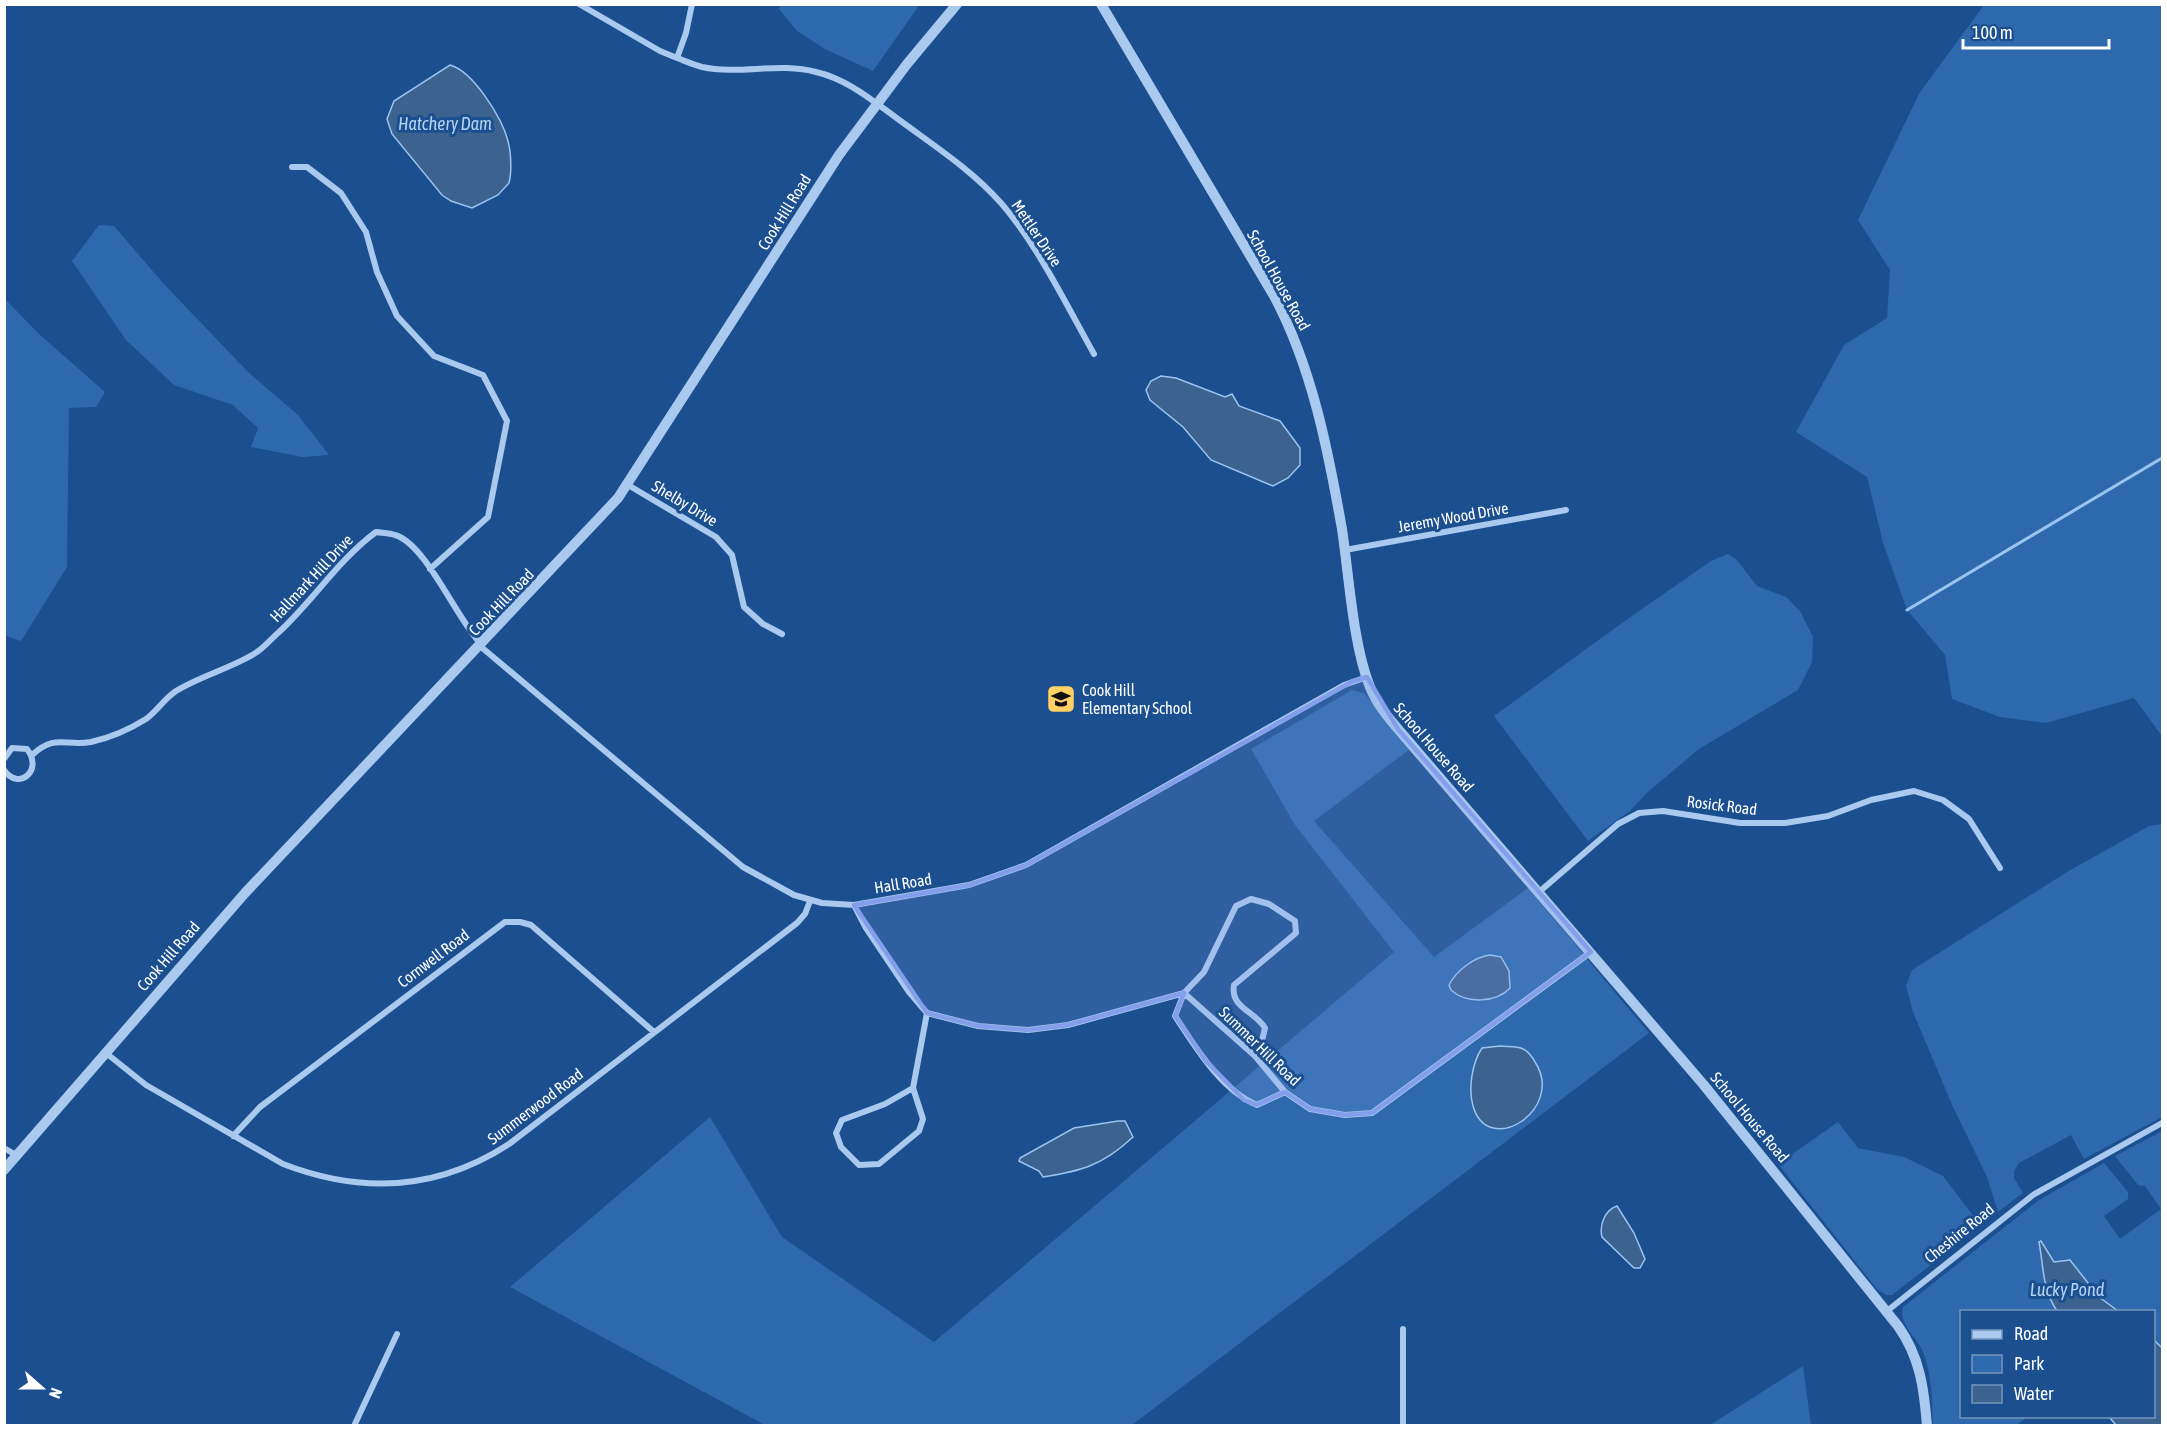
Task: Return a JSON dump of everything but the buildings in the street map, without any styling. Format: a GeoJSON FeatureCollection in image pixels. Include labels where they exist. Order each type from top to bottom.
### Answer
{"type":"FeatureCollection","features":[{"type":"Feature","properties":{"kind":"street","name":"Mettler Drive"},"geometry":{"type":"LineString","coordinates":[[579,4],[660,51],[701,67],[717,69],[770,67],[815,71],[850,86],[876,103],[949,156],[1001,203],[1036,255],[1094,354]]}},
{"type":"Feature","properties":{"kind":"street"},"geometry":{"type":"LineString","coordinates":[[677,58],[686,33],[692,4]]}},
{"type":"Feature","properties":{"kind":"street","name":"Cook Hill Road"},"geometry":{"type":"LineString","coordinates":[[4,1170],[245,893],[591,530],[628,485],[822,180],[876,103],[957,4]]}},
{"type":"Feature","properties":{"kind":"street","name":"School House Road"},"geometry":{"type":"LineString","coordinates":[[1101,4],[1275,296],[1292,331],[1312,395],[1345,550],[1366,677],[1376,700],[1398,729],[1766,1159],[1887,1311]]}},
{"type":"Feature","properties":{"kind":"street"},"geometry":{"type":"LineString","coordinates":[[292,167],[307,167],[341,193],[366,232],[377,272],[397,316],[434,356],[483,375],[507,421],[488,517],[430,569]]}},
{"type":"Feature","properties":{"kind":"street","name":"Shelby Drive"},"geometry":{"type":"LineString","coordinates":[[628,485],[716,537],[732,555],[744,607],[763,624],[782,634]]}},
{"type":"Feature","properties":{"kind":"street","name":"Jeremy Wood Drive"},"geometry":{"type":"LineString","coordinates":[[1345,550],[1566,510]]}},
{"type":"Feature","properties":{"kind":"street","name":"Hallmark Hill Drive"},"geometry":{"type":"LineString","coordinates":[[32,755],[43,745],[59,740],[89,742],[126,730],[146,718],[173,693],[198,678],[227,669],[256,652],[302,611],[354,549],[376,532],[396,535],[415,548],[461,621],[481,645]]}},
{"type":"Feature","properties":{"kind":"street","name":"Hall Road"},"geometry":{"type":"LineString","coordinates":[[481,645],[743,867],[810,901],[833,905],[854,905],[969,885],[1026,865],[1344,685],[1366,677]]}},
{"type":"Feature","properties":{"kind":"street"},"geometry":{"type":"LineString","coordinates":[[4,759],[12,748],[19,746],[27,749],[32,755],[32,770],[27,777],[17,779],[10,777],[4,770]]}},
{"type":"Feature","properties":{"kind":"street","name":"Rosick Road"},"geometry":{"type":"LineString","coordinates":[[1539,892],[1618,824],[1639,813],[1663,811],[1740,824],[1785,823],[1828,816],[1872,800],[1914,791],[1943,800],[1968,819],[2000,868]]}},
{"type":"Feature","properties":{"kind":"street"},"geometry":{"type":"LineString","coordinates":[[1255,1056],[1260,1049],[1265,1028],[1260,1020],[1237,1004],[1232,994],[1234,985],[1296,933],[1295,921],[1269,904],[1251,898],[1236,906],[1204,972],[1184,993],[1175,1016],[1206,1061],[1244,1100],[1257,1105],[1285,1092]]}},
{"type":"Feature","properties":{"kind":"street","name":"Summerwood Road"},"geometry":{"type":"LineString","coordinates":[[105,1052],[146,1085],[283,1164],[307,1173],[352,1183],[405,1183],[438,1176],[490,1156],[509,1144],[797,923],[805,914],[810,901]]}},
{"type":"Feature","properties":{"kind":"street"},"geometry":{"type":"LineString","coordinates":[[854,905],[866,928],[909,992],[927,1013],[978,1026],[1036,1029],[1068,1025],[1184,993]]}},
{"type":"Feature","properties":{"kind":"street","name":"Cornwell Road"},"geometry":{"type":"LineString","coordinates":[[233,1136],[260,1107],[505,922],[520,922],[531,926],[654,1032]]}},
{"type":"Feature","properties":{"kind":"street","name":"Summer Hill Road"},"geometry":{"type":"LineString","coordinates":[[1184,993],[1255,1056],[1285,1092],[1310,1108],[1345,1115],[1372,1113],[1591,952]]}},
{"type":"Feature","properties":{"kind":"street"},"geometry":{"type":"LineString","coordinates":[[913,1088],[885,1104],[842,1120],[836,1133],[841,1147],[859,1165],[879,1164],[919,1131],[923,1119],[913,1088],[927,1013]]}},
{"type":"Feature","properties":{"kind":"street","name":"Cheshire Road"},"geometry":{"type":"LineString","coordinates":[[1887,1311],[2033,1195],[2163,1123]]}},
{"type":"Feature","properties":{"kind":"street"},"geometry":{"type":"LineString","coordinates":[[4,1148],[16,1155]]}},
{"type":"Feature","properties":{"kind":"street"},"geometry":{"type":"LineString","coordinates":[[1887,1311],[1907,1339],[1920,1366],[1927,1425]]}},
{"type":"Feature","properties":{"kind":"street"},"geometry":{"type":"LineString","coordinates":[[1403,1329],[1403,1425]]}},
{"type":"Feature","properties":{"kind":"street"},"geometry":{"type":"LineString","coordinates":[[354,1425],[397,1334]]}},
{"type":"Feature","properties":{"kind":"highlighted area"},"geometry":{"type":"Polygon","coordinates":[[[1367,677],[1398,729],[1591,952],[1372,1113],[1345,1115],[1310,1109],[1285,1092],[1257,1105],[1244,1100],[1206,1061],[1175,1016],[1184,993],[1068,1025],[1028,1030],[978,1026],[927,1013],[854,905],[969,885],[1026,865],[1353,681],[1367,677]]]}},
{"type":"Feature","properties":{"kind":"green space"},"geometry":{"type":"Polygon","coordinates":[[[915,4],[918,7],[873,71],[825,49],[797,31],[779,9],[780,5],[915,4]]]}},
{"type":"Feature","properties":{"kind":"green space"},"geometry":{"type":"Polygon","coordinates":[[[1984,5],[2162,5],[2162,736],[2134,698],[2046,723],[2000,717],[1952,699],[1945,655],[1907,610],[1883,543],[1867,477],[1796,432],[1844,345],[1887,318],[1890,270],[1858,220],[1920,92],[1984,5]]]}},
{"type":"Feature","properties":{"kind":"green space"},"geometry":{"type":"Polygon","coordinates":[[[99,225],[114,226],[163,283],[248,372],[298,415],[329,455],[302,457],[251,447],[258,428],[233,405],[174,385],[126,340],[72,261],[99,225]]]}},
{"type":"Feature","properties":{"kind":"green space"},"geometry":{"type":"Polygon","coordinates":[[[4,298],[39,334],[105,392],[96,407],[69,408],[67,567],[21,641],[4,635],[4,298]]]}},
{"type":"Feature","properties":{"kind":"green space"},"geometry":{"type":"Polygon","coordinates":[[[1728,554],[1736,559],[1757,586],[1786,597],[1800,611],[1813,637],[1812,662],[1798,690],[1699,749],[1648,792],[1630,811],[1588,841],[1494,716],[1711,561],[1728,554]]]}},
{"type":"Feature","properties":{"kind":"green space"},"geometry":{"type":"Polygon","coordinates":[[[1352,690],[1365,694],[1410,749],[1314,821],[1434,957],[1528,888],[1649,1033],[1132,1425],[765,1425],[510,1287],[710,1117],[782,1237],[934,1342],[1394,952],[1295,825],[1251,749],[1352,690]]]}},
{"type":"Feature","properties":{"kind":"green space"},"geometry":{"type":"Polygon","coordinates":[[[2162,824],[2162,1117],[2084,1159],[2071,1135],[2019,1163],[2014,1171],[2014,1178],[2023,1193],[1998,1212],[1987,1177],[1953,1107],[1913,1012],[1906,986],[1912,970],[2067,872],[2149,826],[2162,824]]]}},
{"type":"Feature","properties":{"kind":"green space"},"geometry":{"type":"Polygon","coordinates":[[[1838,1122],[1858,1148],[1904,1157],[1943,1176],[1981,1226],[1892,1295],[1886,1295],[1877,1289],[1778,1164],[1838,1122]]]}},
{"type":"Feature","properties":{"kind":"green space"},"geometry":{"type":"Polygon","coordinates":[[[2162,1131],[2162,1348],[2155,1341],[2155,1310],[2117,1310],[2099,1297],[2070,1260],[2055,1262],[2042,1241],[2039,1243],[2044,1278],[2056,1310],[1960,1310],[1960,1418],[2026,1418],[2016,1425],[1933,1425],[1931,1388],[1926,1361],[1920,1346],[1903,1319],[1903,1307],[2039,1200],[2104,1163],[2128,1192],[2128,1199],[2104,1216],[2120,1239],[2161,1209],[2145,1186],[2138,1185],[2115,1156],[2162,1131]]]}},
{"type":"Feature","properties":{"kind":"green space"},"geometry":{"type":"Polygon","coordinates":[[[1803,1366],[1811,1425],[1710,1425],[1803,1366]]]}},
{"type":"Feature","properties":{"kind":"water","name":"Hatchery Dam"},"geometry":{"type":"Polygon","coordinates":[[[450,65],[468,76],[493,108],[505,131],[510,151],[509,183],[498,195],[472,208],[451,201],[442,195],[392,134],[387,119],[394,101],[450,65]]]}},
{"type":"Feature","properties":{"kind":"water"},"geometry":{"type":"Polygon","coordinates":[[[1161,376],[1176,378],[1225,397],[1232,394],[1239,406],[1280,421],[1300,448],[1300,465],[1288,478],[1273,486],[1211,460],[1183,427],[1150,400],[1146,390],[1151,381],[1161,376]]]}},
{"type":"Feature","properties":{"kind":"water"},"geometry":{"type":"Polygon","coordinates":[[[1490,955],[1501,957],[1509,971],[1510,988],[1497,997],[1481,1000],[1465,998],[1451,990],[1449,985],[1461,970],[1472,962],[1490,955]]]}},
{"type":"Feature","properties":{"kind":"water"},"geometry":{"type":"Polygon","coordinates":[[[1518,1047],[1527,1051],[1535,1062],[1542,1080],[1540,1096],[1533,1111],[1521,1122],[1507,1128],[1493,1128],[1481,1121],[1473,1106],[1471,1084],[1473,1068],[1482,1048],[1518,1047]]]}},
{"type":"Feature","properties":{"kind":"water"},"geometry":{"type":"Polygon","coordinates":[[[1125,1121],[1133,1137],[1112,1154],[1091,1165],[1043,1177],[1039,1171],[1019,1161],[1020,1158],[1074,1128],[1125,1121]]]}},
{"type":"Feature","properties":{"kind":"water"},"geometry":{"type":"Polygon","coordinates":[[[1617,1206],[1634,1233],[1645,1259],[1640,1268],[1634,1268],[1602,1237],[1601,1228],[1604,1218],[1617,1206]]]}},
{"type":"Feature","properties":{"kind":"water","name":"Lucky Pond"},"geometry":{"type":"Polygon","coordinates":[[[2041,1241],[2054,1262],[2070,1260],[2099,1297],[2117,1310],[2056,1310],[2046,1286],[2039,1242],[2041,1241]]]}},
{"type":"Feature","properties":{"kind":"water"},"geometry":{"type":"Polygon","coordinates":[[[2155,1341],[2162,1348],[2162,1425],[2116,1425],[2110,1418],[2155,1418],[2155,1341]]]}},
{"type":"Feature","properties":{"kind":"waterway"},"geometry":{"type":"LineString","coordinates":[[1907,610],[2162,458]]}},
{"type":"Feature","properties":{"kind":"place","name":"Cook Hill Elementary School"},"geometry":{"type":"Point","coordinates":[1061,699]}}]}
